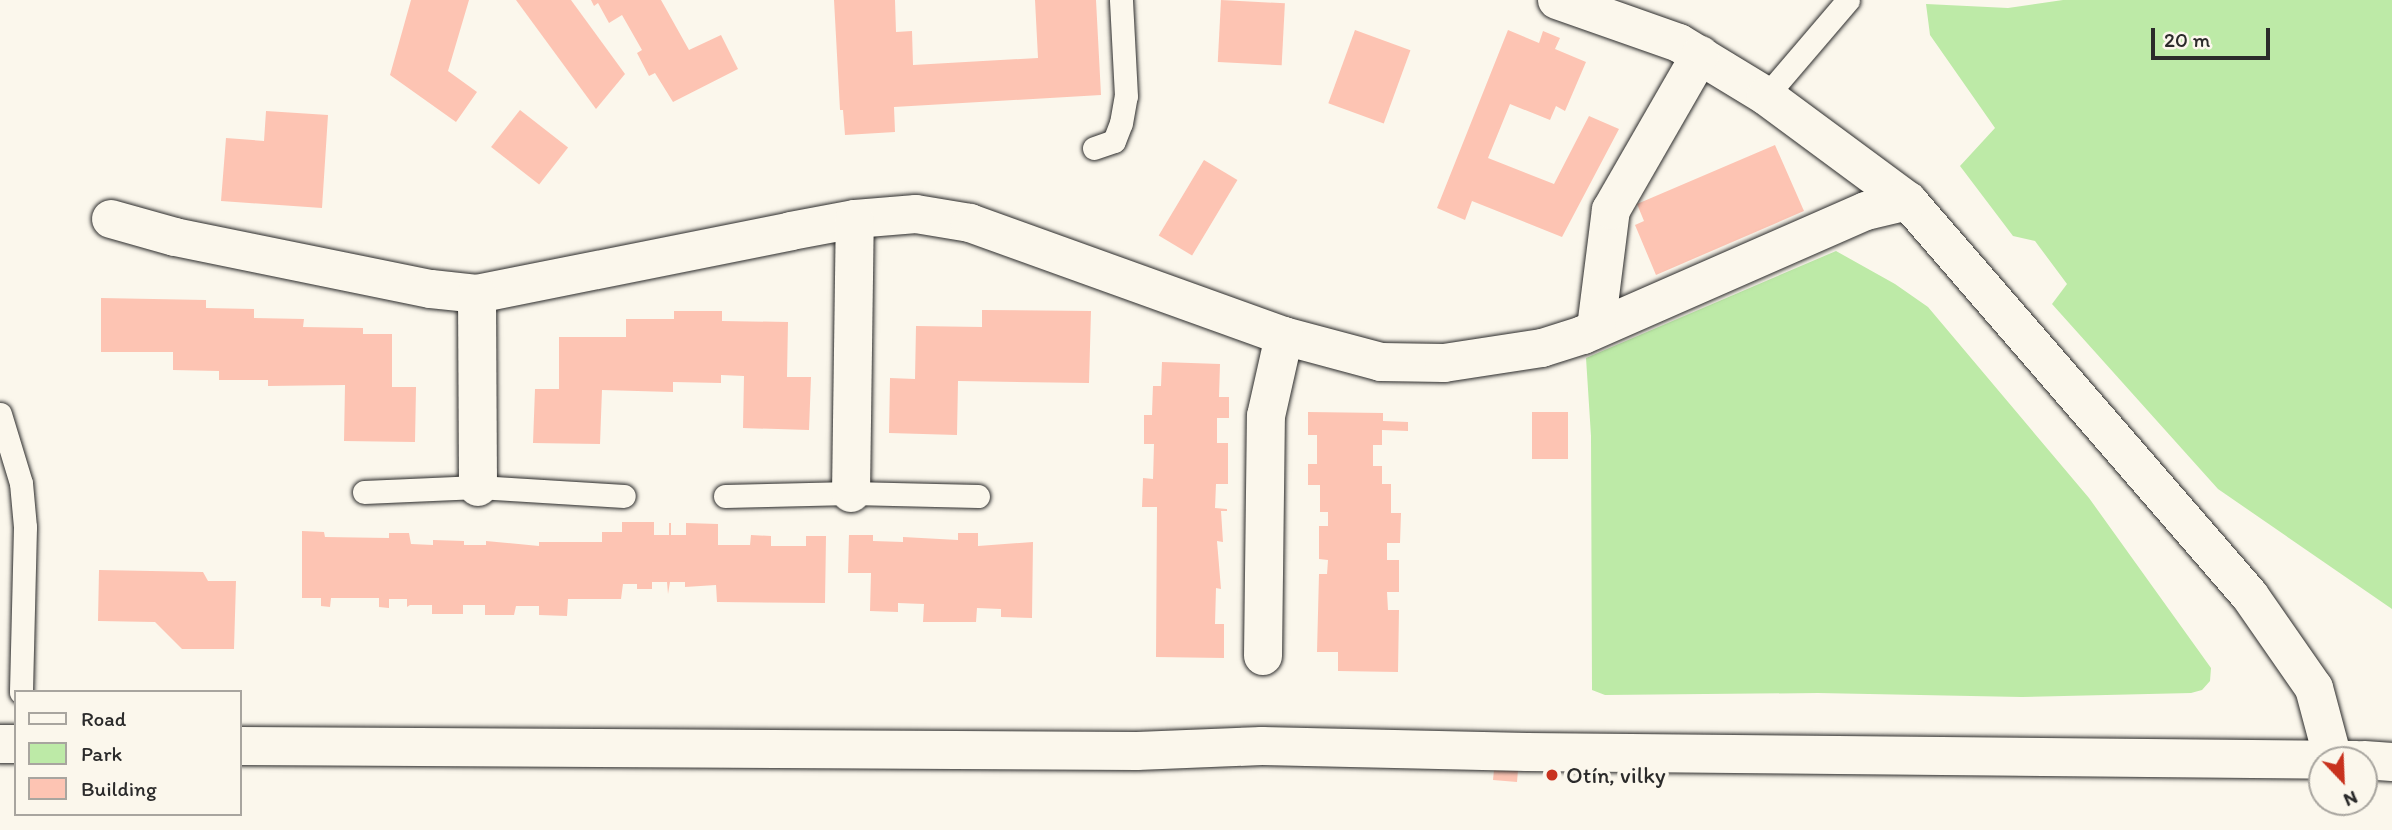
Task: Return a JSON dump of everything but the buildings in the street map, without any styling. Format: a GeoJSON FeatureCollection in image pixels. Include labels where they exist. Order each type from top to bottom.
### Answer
{"type":"FeatureCollection","features":[{"type":"Feature","properties":{"kind":"street"},"geometry":{"type":"LineString","coordinates":[[1557,0],[1679,43],[1700,55],[1766,96],[1908,201],[2250,596],[2314,688],[2344,746]]}},
{"type":"Feature","properties":{"kind":"street"},"geometry":{"type":"LineString","coordinates":[[1596,328],[1612,209],[1700,55]]}},
{"type":"Feature","properties":{"kind":"street"},"geometry":{"type":"LineString","coordinates":[[111,219],[175,237],[431,289],[478,295],[855,219],[916,214],[970,223],[1284,336],[1381,362],[1444,363],[1488,359],[1542,348],[1596,328],[1866,211],[1908,201]]}},
{"type":"Feature","properties":{"kind":"street"},"geometry":{"type":"LineString","coordinates":[[851,493],[855,219]]}},
{"type":"Feature","properties":{"kind":"street"},"geometry":{"type":"LineString","coordinates":[[478,295],[478,487]]}},
{"type":"Feature","properties":{"kind":"street"},"geometry":{"type":"LineString","coordinates":[[1264,656],[1266,416],[1284,336]]}},
{"type":"Feature","properties":{"kind":"street"},"geometry":{"type":"LineString","coordinates":[[242,746],[1137,751],[1262,746],[1541,752],[2308,760]]}},
{"type":"Feature","properties":{"kind":"lane"},"geometry":{"type":"LineString","coordinates":[[1094,148],[1114,141],[1121,123],[1126,96],[1121,0]]}},
{"type":"Feature","properties":{"kind":"lane"},"geometry":{"type":"LineString","coordinates":[[1766,96],[1848,0]]}},
{"type":"Feature","properties":{"kind":"lane"},"geometry":{"type":"LineString","coordinates":[[0,414],[21,483],[25,527],[21,690]]}},
{"type":"Feature","properties":{"kind":"lane"},"geometry":{"type":"LineString","coordinates":[[364,492],[478,487],[624,496]]}},
{"type":"Feature","properties":{"kind":"lane"},"geometry":{"type":"LineString","coordinates":[[725,496],[851,493],[978,496]]}},
{"type":"Feature","properties":{"kind":"green space"},"geometry":{"type":"Polygon","coordinates":[[[2063,0],[2392,0],[2392,609],[2218,489],[2052,304],[2067,284],[2035,241],[2013,236],[1960,166],[1995,128],[1930,35],[1926,4],[2008,8],[2063,0]]]}},
{"type":"Feature","properties":{"kind":"green space"},"geometry":{"type":"Polygon","coordinates":[[[1836,251],[1895,284],[1928,307],[2089,498],[2211,668],[2210,681],[2202,690],[2191,693],[2022,697],[1818,693],[1605,695],[1592,690],[1591,436],[1586,358],[1836,251]]]}},
{"type":"Feature","properties":{"kind":"place","name":"Otín, vilky"},"geometry":{"type":"Point","coordinates":[1552,775]}}]}
